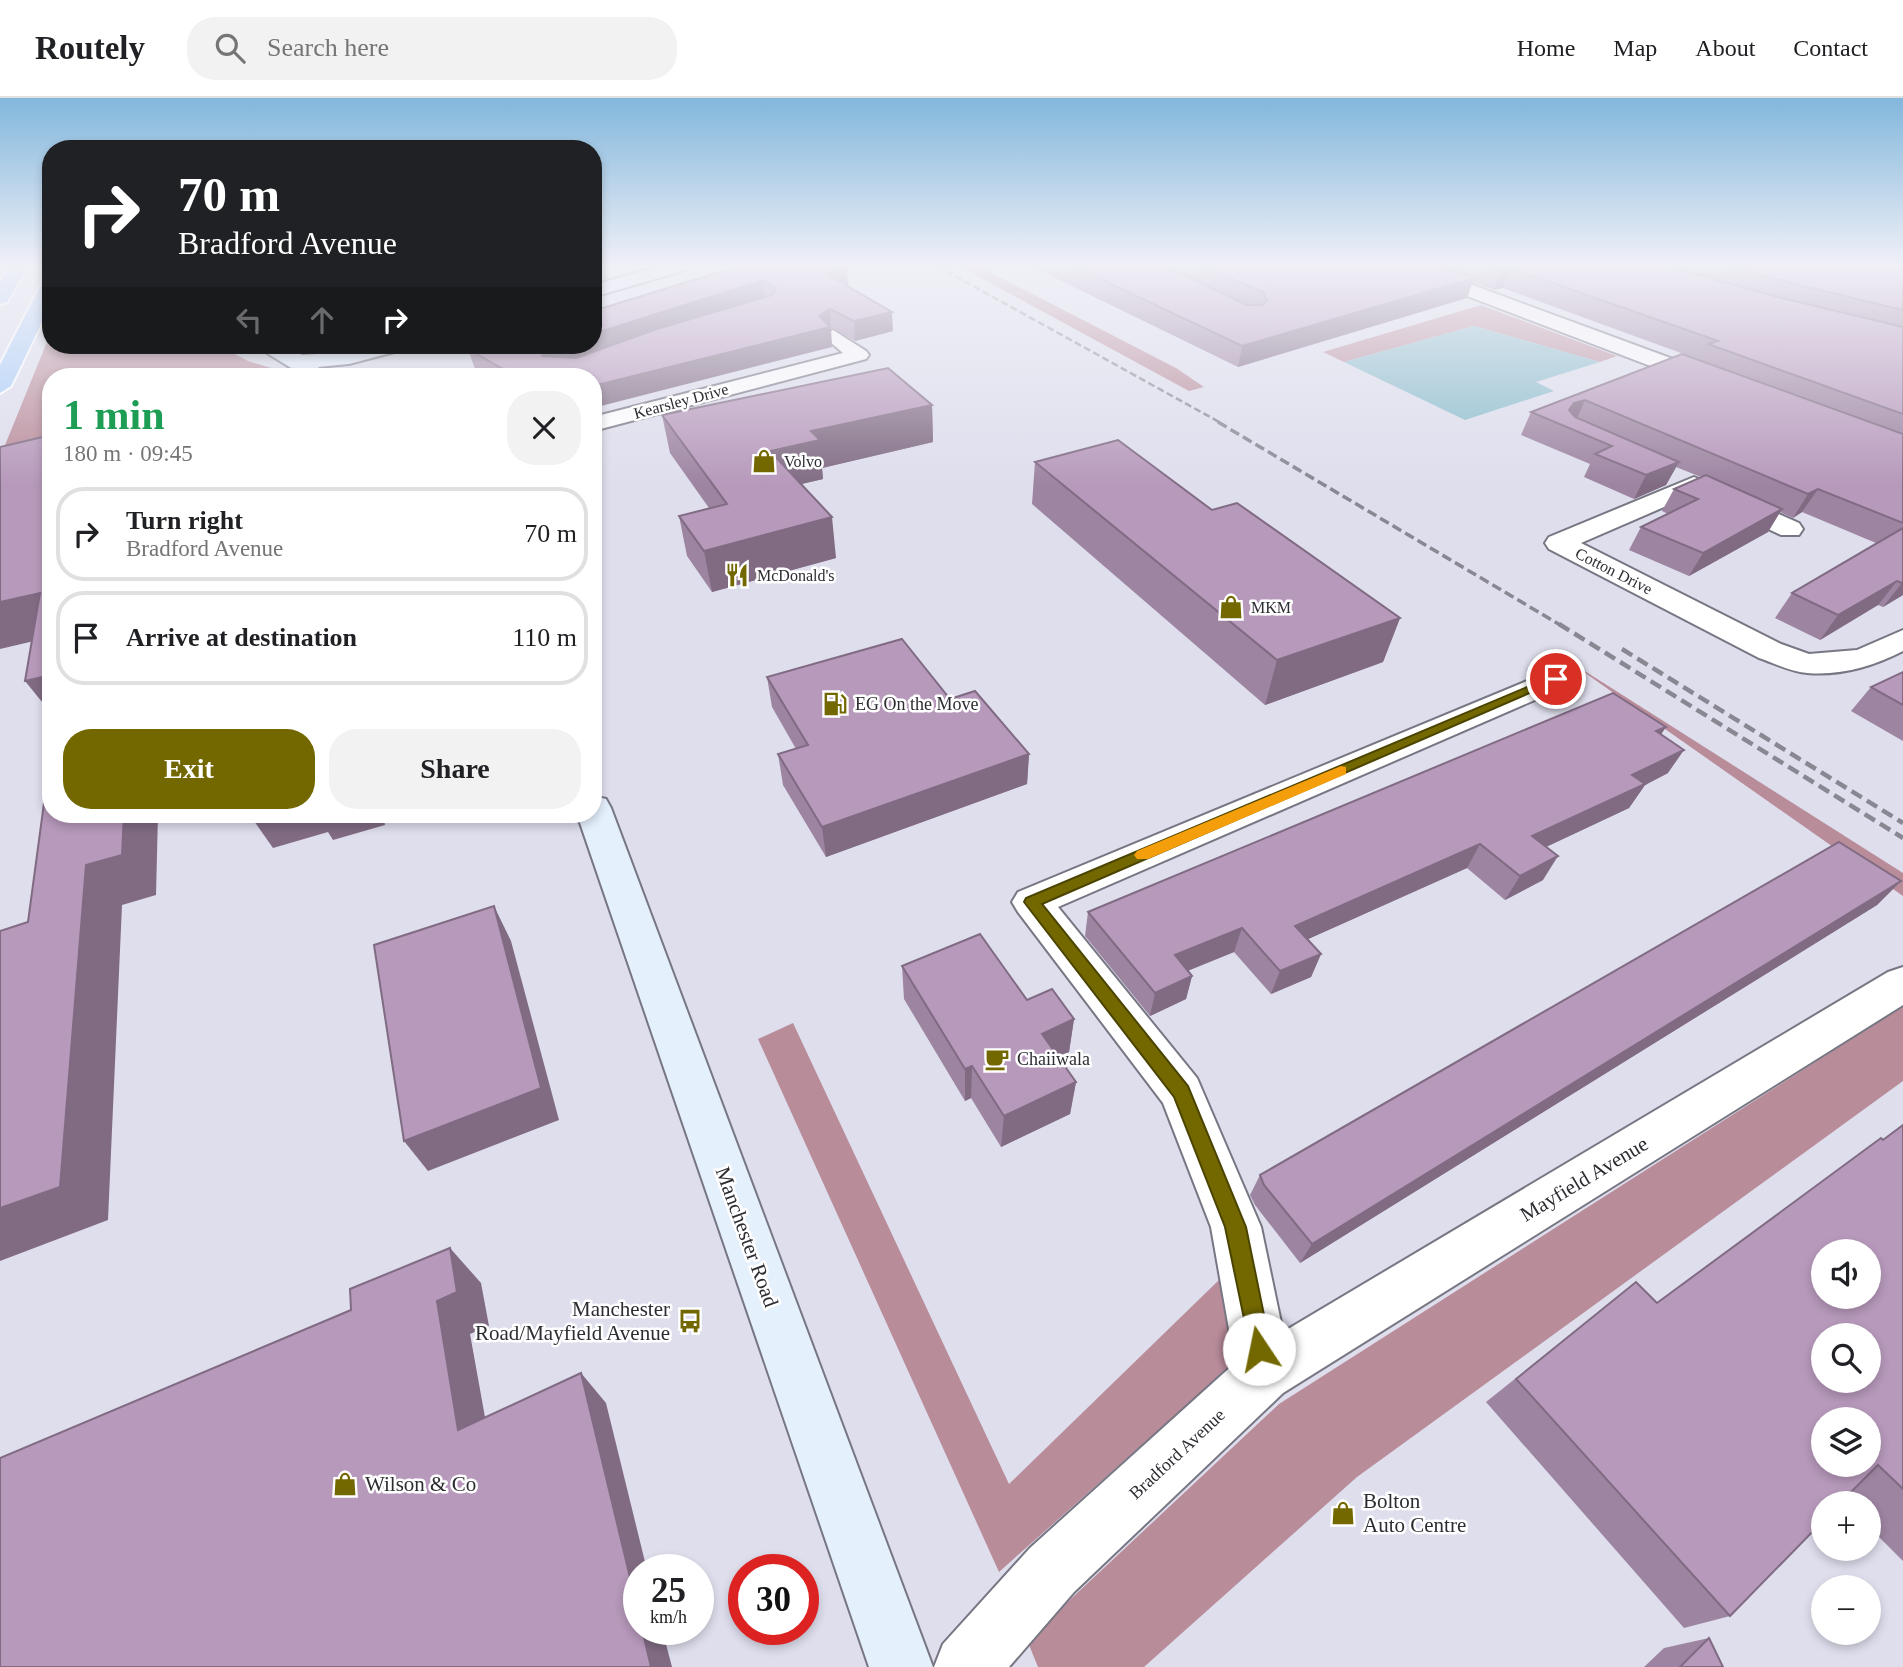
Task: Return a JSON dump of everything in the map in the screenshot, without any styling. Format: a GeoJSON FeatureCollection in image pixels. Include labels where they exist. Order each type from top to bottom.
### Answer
{"type":"FeatureCollection","features":[{"type":"Feature","properties":{"kind":"highway"},"geometry":{"type":"LineString","coordinates":[[0,386],[23,339]]}},
{"type":"Feature","properties":{"kind":"main road"},"geometry":{"type":"LineString","coordinates":[[283,354],[307,368]]}},
{"type":"Feature","properties":{"kind":"main road"},"geometry":{"type":"LineString","coordinates":[[299,362],[328,362],[352,354]]}},
{"type":"Feature","properties":{"kind":"main road"},"geometry":{"type":"LineString","coordinates":[[372,354],[384,368]]}},
{"type":"Feature","properties":{"kind":"main road","name":"Manchester Road"},"geometry":{"type":"LineString","coordinates":[[598,823],[901,1667]]}},
{"type":"Feature","properties":{"kind":"street","name":"Kearsley Drive"},"geometry":{"type":"LineString","coordinates":[[602,422],[859,355],[837,339]]}},
{"type":"Feature","properties":{"kind":"street"},"geometry":{"type":"LineString","coordinates":[[1600,339],[1736,390]]}},
{"type":"Feature","properties":{"kind":"street","name":"Cotton Drive"},"geometry":{"type":"LineString","coordinates":[[1790,529],[1682,480],[1559,543],[1770,651],[1807,664],[1864,659]]}},
{"type":"Feature","properties":{"kind":"street"},"geometry":{"type":"LineString","coordinates":[[1864,659],[1903,639]]}},
{"type":"Feature","properties":{"kind":"street"},"geometry":{"type":"LineString","coordinates":[[1864,659],[1893,675]]}},
{"type":"Feature","properties":{"kind":"street"},"geometry":{"type":"LineString","coordinates":[[1264,1374],[1236,1227],[1181,1092],[1032,902],[1556,679]]}},
{"type":"Feature","properties":{"kind":"street","name":"Mayfield Avenue"},"geometry":{"type":"LineString","coordinates":[[1264,1374],[1903,984]]}},
{"type":"Feature","properties":{"kind":"street","name":"Bradford Avenue"},"geometry":{"type":"LineString","coordinates":[[966,1667],[1052,1570],[1264,1374]]}},
{"type":"Feature","properties":{"kind":"shaded area"},"geometry":{"type":"Polygon","coordinates":[[[1094,339],[1120,339],[1176,368],[1204,387],[1189,391],[1094,339]]]}},
{"type":"Feature","properties":{"kind":"shaded area"},"geometry":{"type":"Polygon","coordinates":[[[1366,339],[1426,339],[1344,362],[1323,352],[1366,339]]]}},
{"type":"Feature","properties":{"kind":"shaded area"},"geometry":{"type":"Polygon","coordinates":[[[1520,339],[1572,339],[1617,356],[1600,362],[1520,339]]]}},
{"type":"Feature","properties":{"kind":"shaded area"},"geometry":{"type":"Polygon","coordinates":[[[42,354],[234,354],[271,368],[42,368],[42,445],[1,455],[42,354]]]}},
{"type":"Feature","properties":{"kind":"shaded area"},"geometry":{"type":"Polygon","coordinates":[[[1561,656],[1903,873],[1903,896],[1561,656]]]}},
{"type":"Feature","properties":{"kind":"shaded area"},"geometry":{"type":"Polygon","coordinates":[[[1903,1006],[1903,1081],[1357,1477],[1144,1667],[1038,1667],[1027,1640],[1279,1404],[1903,1006]]]}},
{"type":"Feature","properties":{"kind":"shaded area"},"geometry":{"type":"Polygon","coordinates":[[[793,1023],[1009,1484],[1219,1280],[1235,1362],[999,1572],[758,1039],[793,1023]]]}},
{"type":"Feature","properties":{"kind":"water"},"geometry":{"type":"Polygon","coordinates":[[[1426,339],[1520,339],[1600,362],[1536,382],[1554,391],[1465,420],[1344,362],[1426,339]]]}},
{"type":"Feature","properties":{"kind":"building"},"geometry":{"type":"Polygon","coordinates":[[[628,339],[781,339],[602,384],[602,368],[501,368],[477,354],[543,354],[542,356],[576,358],[587,354],[602,354],[602,349],[628,339]]]}},
{"type":"Feature","properties":{"kind":"building"},"geometry":{"type":"Polygon","coordinates":[[[1228,339],[1265,339],[1242,346],[1228,339]]]}},
{"type":"Feature","properties":{"kind":"building"},"geometry":{"type":"Polygon","coordinates":[[[1713,339],[1903,339],[1903,414],[1708,344],[1718,341],[1713,339]]]}},
{"type":"Feature","properties":{"kind":"building"},"geometry":{"type":"Polygon","coordinates":[[[1682,354],[1903,434],[1903,523],[1818,489],[1808,494],[1585,400],[1574,403],[1569,410],[1575,417],[1679,462],[1646,475],[1595,454],[1612,446],[1531,412],[1682,354]]]}},
{"type":"Feature","properties":{"kind":"building"},"geometry":{"type":"Polygon","coordinates":[[[888,368],[932,405],[811,431],[820,440],[770,451],[832,517],[704,551],[679,516],[727,504],[662,415],[888,368]]]}},
{"type":"Feature","properties":{"kind":"building"},"geometry":{"type":"Polygon","coordinates":[[[42,437],[42,677],[25,681],[40,593],[0,602],[0,447],[42,437]]]}},
{"type":"Feature","properties":{"kind":"building"},"geometry":{"type":"Polygon","coordinates":[[[1118,440],[1212,510],[1237,503],[1400,618],[1277,660],[1035,462],[1118,440]]]}},
{"type":"Feature","properties":{"kind":"building"},"geometry":{"type":"Polygon","coordinates":[[[1706,475],[1782,509],[1703,553],[1641,527],[1698,499],[1674,489],[1706,475]]]}},
{"type":"Feature","properties":{"kind":"building"},"geometry":{"type":"Polygon","coordinates":[[[1903,528],[1902,583],[1897,581],[1838,615],[1792,593],[1903,528]]]}},
{"type":"Feature","properties":{"kind":"building"},"geometry":{"type":"Polygon","coordinates":[[[902,639],[950,699],[975,691],[1029,754],[822,827],[778,754],[808,745],[767,677],[902,639]]]}},
{"type":"Feature","properties":{"kind":"building"},"geometry":{"type":"Polygon","coordinates":[[[1903,672],[1903,705],[1871,687],[1903,672]]]}},
{"type":"Feature","properties":{"kind":"building"},"geometry":{"type":"Polygon","coordinates":[[[1613,693],[1666,727],[1656,731],[1684,750],[1632,775],[1645,784],[1532,836],[1558,856],[1520,876],[1480,844],[1295,926],[1321,954],[1280,971],[1242,928],[1175,955],[1192,976],[1155,993],[1088,912],[1613,693]]]}},
{"type":"Feature","properties":{"kind":"building"},"geometry":{"type":"Polygon","coordinates":[[[42,818],[42,823],[124,823],[122,855],[86,865],[60,1187],[0,1208],[0,931],[28,922],[42,818]]]}},
{"type":"Feature","properties":{"kind":"building"},"geometry":{"type":"Polygon","coordinates":[[[1839,842],[1901,881],[1312,1244],[1264,1185],[1260,1175],[1839,842]]]}},
{"type":"Feature","properties":{"kind":"building"},"geometry":{"type":"Polygon","coordinates":[[[494,906],[541,1088],[404,1141],[374,945],[494,906]]]}},
{"type":"Feature","properties":{"kind":"building","name":"Chaiiwala"},"geometry":{"type":"Polygon","coordinates":[[[980,934],[1027,1000],[1052,989],[1074,1019],[1042,1034],[1076,1082],[1004,1116],[972,1066],[965,1069],[902,966],[980,934]]]}},
{"type":"Feature","properties":{"kind":"building"},"geometry":{"type":"Polygon","coordinates":[[[1903,1125],[1903,1489],[1881,1468],[1881,1407],[1811,1407],[1811,1477],[1866,1477],[1852,1491],[1811,1491],[1811,1533],[1730,1616],[1516,1379],[1636,1282],[1657,1303],[1881,1138],[1883,1140],[1903,1125]]]}},
{"type":"Feature","properties":{"kind":"building","name":"Wilson & Co"},"geometry":{"type":"Polygon","coordinates":[[[450,1248],[457,1292],[437,1301],[458,1430],[581,1373],[624,1554],[623,1645],[646,1645],[651,1667],[0,1667],[0,1458],[351,1310],[350,1289],[450,1248]]]}},
{"type":"Feature","properties":{"kind":"building"},"geometry":{"type":"Polygon","coordinates":[[[1709,1638],[1723,1667],[1680,1667],[1709,1638]]]}},
{"type":"Feature","properties":{"kind":"railway"},"geometry":{"type":"LineString","coordinates":[[1069,339],[1221,423]]}},
{"type":"Feature","properties":{"kind":"railway"},"geometry":{"type":"LineString","coordinates":[[1218,422],[1562,626]]}},
{"type":"Feature","properties":{"kind":"railway"},"geometry":{"type":"LineString","coordinates":[[1559,624],[1903,838]]}},
{"type":"Feature","properties":{"kind":"railway"},"geometry":{"type":"LineString","coordinates":[[1622,649],[1903,823]]}},
{"type":"Feature","properties":{"kind":"slow traffic"},"geometry":{"type":"LineString","coordinates":[[1142,855],[1341,770]]}},
{"type":"Feature","properties":{"kind":"place","name":"Volvo"},"geometry":{"type":"Point","coordinates":[764,461]}},
{"type":"Feature","properties":{"kind":"place","name":"McDonald's"},"geometry":{"type":"Point","coordinates":[737,575]}},
{"type":"Feature","properties":{"kind":"place","name":"MKM"},"geometry":{"type":"Point","coordinates":[1231,607]}},
{"type":"Feature","properties":{"kind":"place","name":"EG On the Move"},"geometry":{"type":"Point","coordinates":[835,704]}},
{"type":"Feature","properties":{"kind":"place","name":"Chaiiwala"},"geometry":{"type":"Point","coordinates":[997,1059]}},
{"type":"Feature","properties":{"kind":"place","name":"Manchester Road/Mayfield Avenue"},"geometry":{"type":"Point","coordinates":[690,1321]}},
{"type":"Feature","properties":{"kind":"place","name":"Wilson & Co"},"geometry":{"type":"Point","coordinates":[345,1484]}},
{"type":"Feature","properties":{"kind":"place","name":"Bolton Auto Centre"},"geometry":{"type":"Point","coordinates":[1343,1513]}},
{"type":"Feature","properties":{"kind":"route"},"geometry":{"type":"LineString","coordinates":[[1259,1349],[1236,1227],[1181,1092],[1032,902],[1556,679]]}}]}
